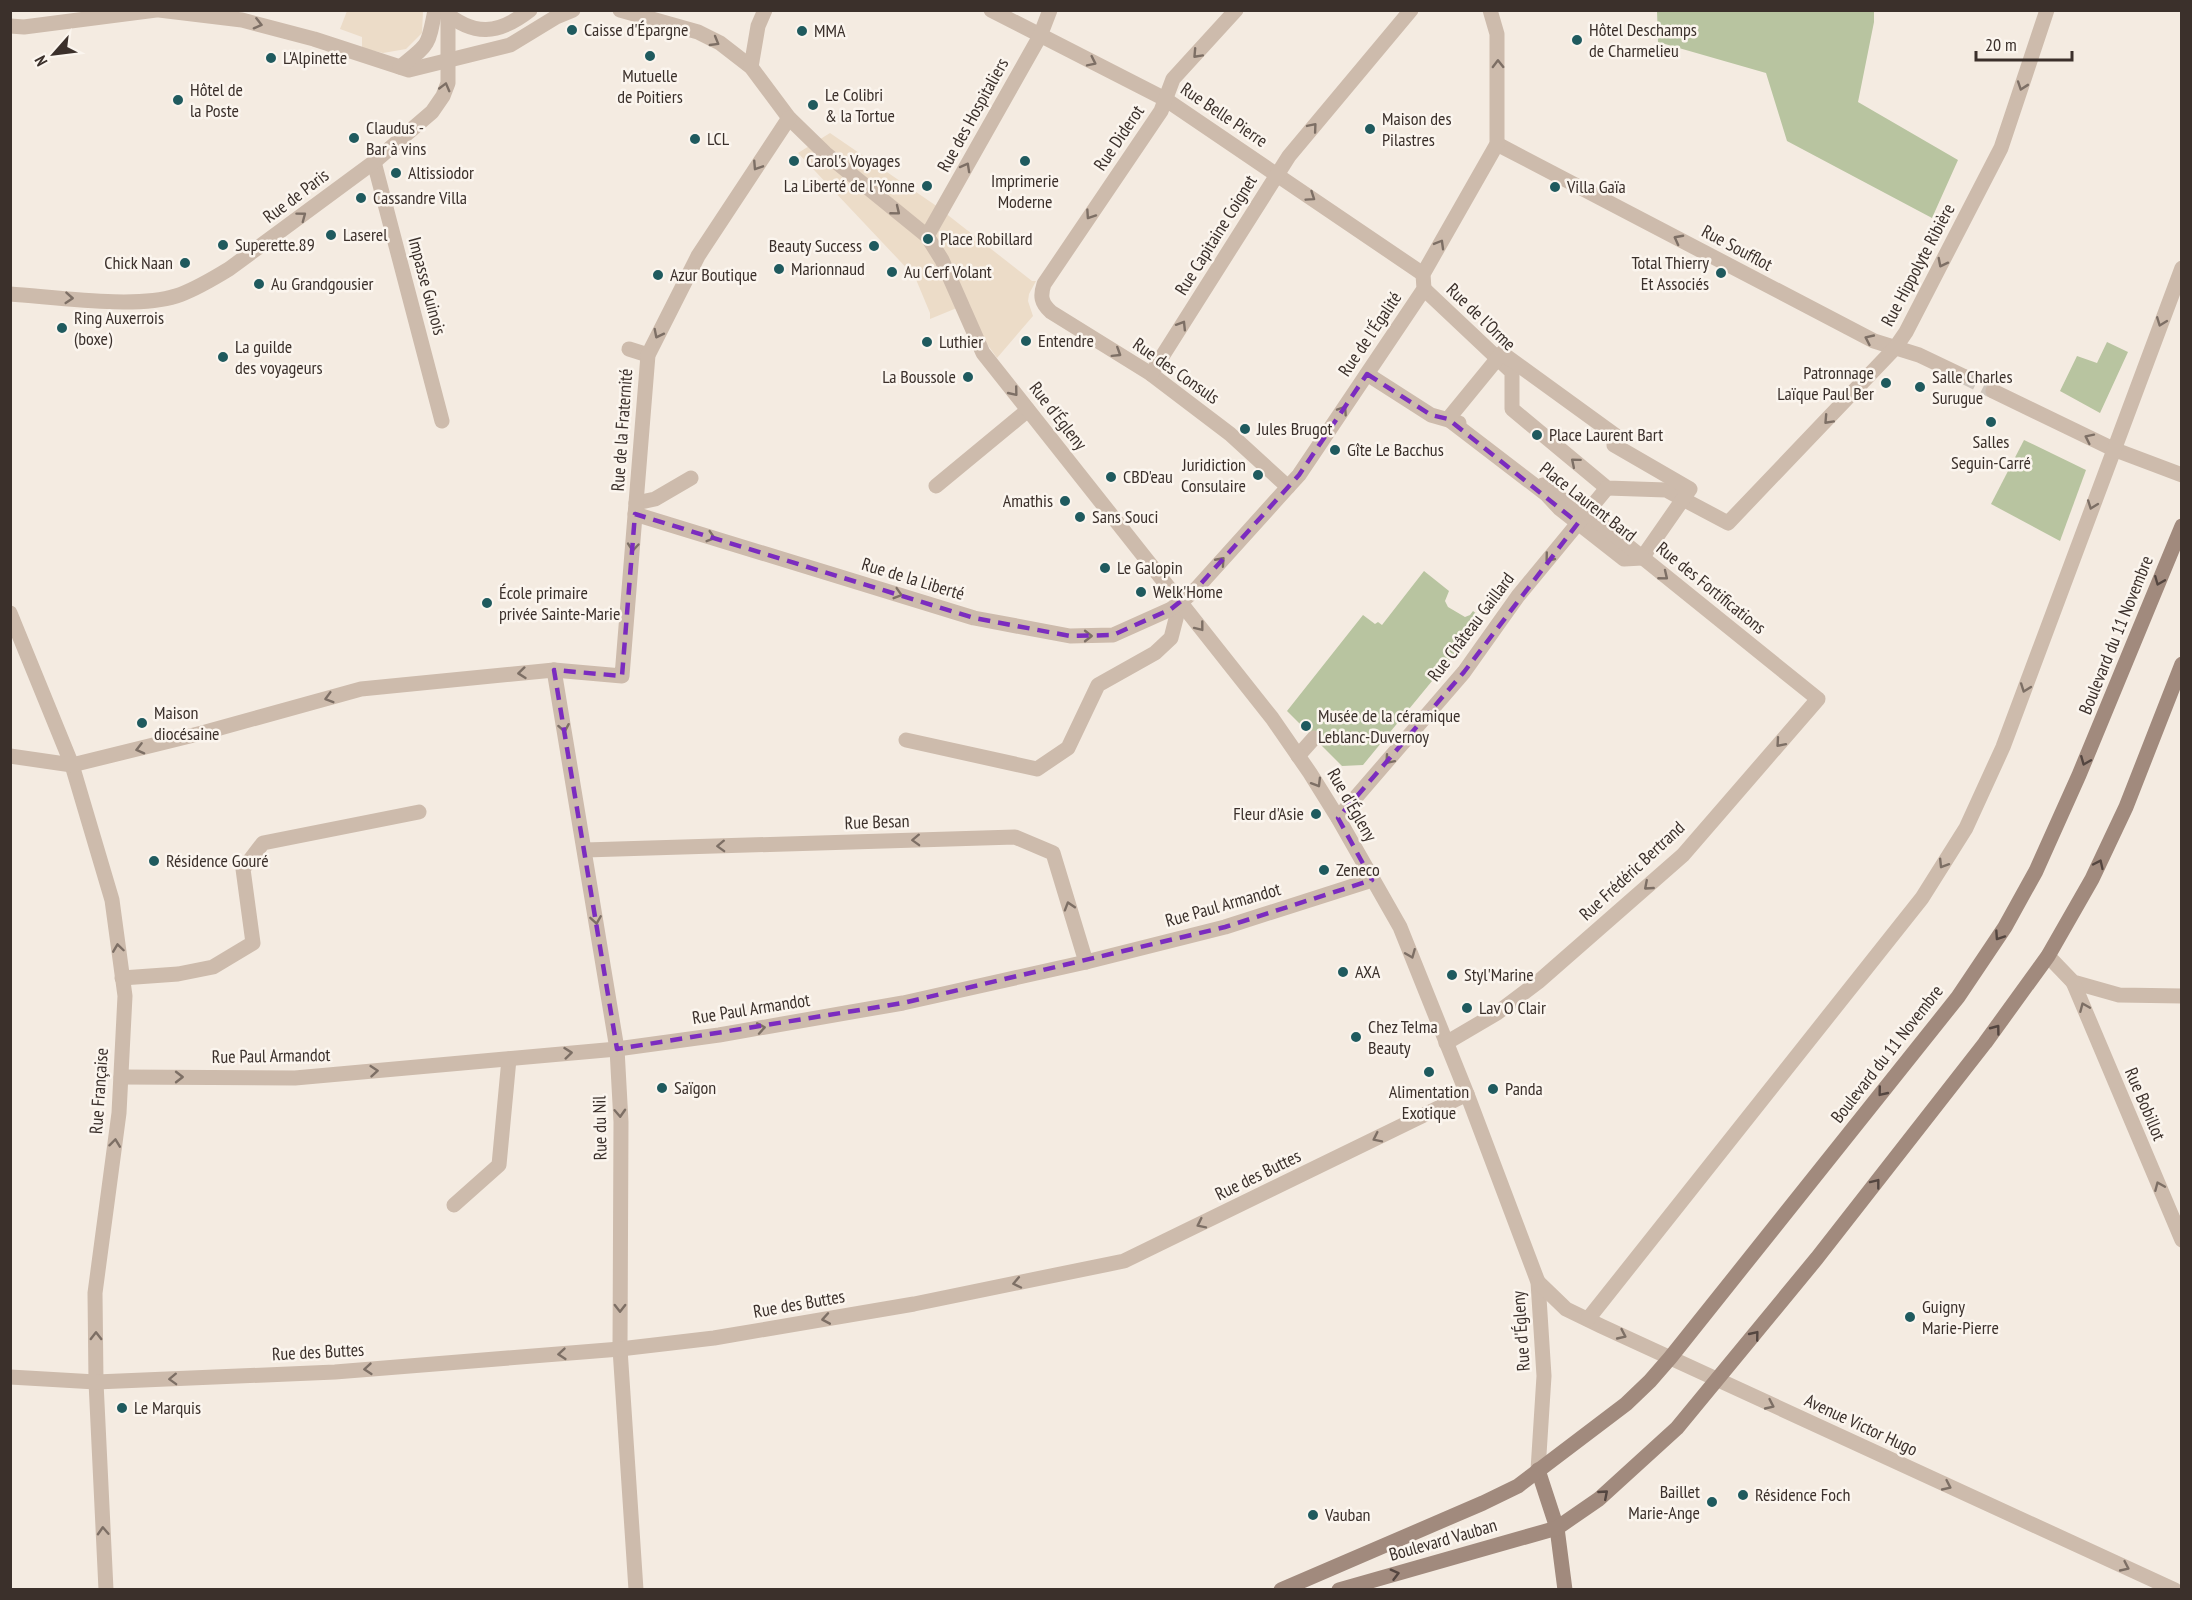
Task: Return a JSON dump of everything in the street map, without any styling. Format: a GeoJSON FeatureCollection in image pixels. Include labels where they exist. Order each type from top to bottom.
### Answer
{"type":"FeatureCollection","features":[{"type":"Feature","properties":{"kind":"main road","name":"Boulevard du 11 Novembre"},"geometry":{"type":"LineString","coordinates":[[1483,1503],[1518,1486],[1626,1404],[1650,1381],[1958,997],[2005,927],[2036,871],[2079,775],[2181,526]]}},
{"type":"Feature","properties":{"kind":"main road"},"geometry":{"type":"LineString","coordinates":[[1557,1528],[1599,1499],[1677,1428],[1824,1249],[1985,1043],[2049,956],[2092,879],[2126,807],[2181,664]]}},
{"type":"Feature","properties":{"kind":"main road"},"geometry":{"type":"LineString","coordinates":[[1538,1470],[1557,1528],[1565,1590]]}},
{"type":"Feature","properties":{"kind":"main road","name":"Boulevard Vauban"},"geometry":{"type":"LineString","coordinates":[[1281,1590],[1483,1503]]}},
{"type":"Feature","properties":{"kind":"main road","name":"Boulevard Vauban"},"geometry":{"type":"LineString","coordinates":[[1339,1590],[1557,1528]]}},
{"type":"Feature","properties":{"kind":"street"},"geometry":{"type":"LineString","coordinates":[[10,26],[24,27],[157,10],[242,20],[314,39],[409,70],[510,45],[556,17],[573,10]]}},
{"type":"Feature","properties":{"kind":"street"},"geometry":{"type":"LineString","coordinates":[[400,67],[425,47],[442,12],[472,27],[489,31],[504,27],[530,10]]}},
{"type":"Feature","properties":{"kind":"street"},"geometry":{"type":"LineString","coordinates":[[620,10],[698,32],[720,43],[751,67],[789,118],[825,153],[927,236]]}},
{"type":"Feature","properties":{"kind":"street"},"geometry":{"type":"LineString","coordinates":[[751,67],[758,26],[765,10]]}},
{"type":"Feature","properties":{"kind":"street","name":"Rue Belle Pierre"},"geometry":{"type":"LineString","coordinates":[[991,10],[1165,99],[1277,174],[1424,282]]}},
{"type":"Feature","properties":{"kind":"street","name":"Rue des Hospitaliers"},"geometry":{"type":"LineString","coordinates":[[927,236],[1040,36],[1050,10]]}},
{"type":"Feature","properties":{"kind":"street","name":"Rue Diderot"},"geometry":{"type":"LineString","coordinates":[[1041,293],[1044,284],[1161,111],[1173,79],[1236,10]]}},
{"type":"Feature","properties":{"kind":"street","name":"Rue Capitaine Coignet"},"geometry":{"type":"LineString","coordinates":[[1151,374],[1288,156],[1411,10]]}},
{"type":"Feature","properties":{"kind":"street","name":"Rue de l'Égalité"},"geometry":{"type":"LineString","coordinates":[[1180,603],[1196,589],[1299,475],[1367,374],[1424,282],[1497,144],[1497,34],[1490,10]]}},
{"type":"Feature","properties":{"kind":"street","name":"Rue Hippolyte Ribière"},"geometry":{"type":"LineString","coordinates":[[1666,490],[1728,523],[1895,348],[1906,332],[2001,148],[2048,10]]}},
{"type":"Feature","properties":{"kind":"street","name":"Rue de Paris"},"geometry":{"type":"LineString","coordinates":[[10,294],[146,301],[174,297],[204,284],[229,269],[374,162],[432,112],[443,96],[448,83],[448,60],[442,12]]}},
{"type":"Feature","properties":{"kind":"street","name":"Rue de la Fraternité"},"geometry":{"type":"LineString","coordinates":[[554,670],[622,676],[648,355],[698,256],[789,118]]}},
{"type":"Feature","properties":{"kind":"street","name":"Rue Soufflot"},"geometry":{"type":"LineString","coordinates":[[1497,144],[1874,342],[1919,355],[1963,376]]}},
{"type":"Feature","properties":{"kind":"street","name":"Impasse Guinois"},"geometry":{"type":"LineString","coordinates":[[374,162],[442,421]]}},
{"type":"Feature","properties":{"kind":"street","name":"Rue d'Égleny"},"geometry":{"type":"LineString","coordinates":[[927,236],[942,260],[978,346],[1272,718],[1338,818],[1400,927],[1467,1094],[1538,1282],[1544,1376],[1538,1470]]}},
{"type":"Feature","properties":{"kind":"street"},"geometry":{"type":"LineString","coordinates":[[1588,1319],[1922,898],[1966,828],[2003,747],[2181,268]]}},
{"type":"Feature","properties":{"kind":"street","name":"Rue de l'Orme"},"geometry":{"type":"LineString","coordinates":[[1424,282],[1512,372]]}},
{"type":"Feature","properties":{"kind":"street","name":"Rue des Consuls"},"geometry":{"type":"LineString","coordinates":[[1041,293],[1045,306],[1051,312],[1151,374],[1230,434],[1288,487]]}},
{"type":"Feature","properties":{"kind":"street"},"geometry":{"type":"LineString","coordinates":[[629,350],[648,355]]}},
{"type":"Feature","properties":{"kind":"street"},"geometry":{"type":"LineString","coordinates":[[1448,419],[1502,353],[1615,435],[1614,445],[1690,489],[1683,499]]}},
{"type":"Feature","properties":{"kind":"street","name":"Place Laurent Bard"},"geometry":{"type":"LineString","coordinates":[[1512,372],[1512,409],[1607,488],[1666,490]]}},
{"type":"Feature","properties":{"kind":"street","name":"Rue des Fortifications"},"geometry":{"type":"LineString","coordinates":[[1367,374],[1431,415],[1460,423],[1558,497],[1582,518],[1642,558],[1818,699]]}},
{"type":"Feature","properties":{"kind":"street"},"geometry":{"type":"LineString","coordinates":[[1993,391],[2113,449],[2181,476]]}},
{"type":"Feature","properties":{"kind":"street"},"geometry":{"type":"LineString","coordinates":[[936,486],[1028,410]]}},
{"type":"Feature","properties":{"kind":"street"},"geometry":{"type":"LineString","coordinates":[[636,508],[691,478]]}},
{"type":"Feature","properties":{"kind":"street","name":"Place Laurent Bard"},"geometry":{"type":"LineString","coordinates":[[1582,518],[1607,488]]}},
{"type":"Feature","properties":{"kind":"street","name":"Place Laurent Bard"},"geometry":{"type":"LineString","coordinates":[[1642,558],[1683,499]]}},
{"type":"Feature","properties":{"kind":"street","name":"Rue de la Liberté"},"geometry":{"type":"LineString","coordinates":[[636,508],[974,618],[1070,636],[1113,635],[1180,603]]}},
{"type":"Feature","properties":{"kind":"street","name":"Rue Château Gaillard"},"geometry":{"type":"LineString","coordinates":[[1338,818],[1464,672],[1518,596],[1582,518]]}},
{"type":"Feature","properties":{"kind":"street"},"geometry":{"type":"LineString","coordinates":[[906,740],[1037,769],[1068,747],[1098,685],[1155,653],[1172,638],[1180,603]]}},
{"type":"Feature","properties":{"kind":"street","name":"Rue Française"},"geometry":{"type":"LineString","coordinates":[[10,613],[72,765],[112,900],[125,996],[119,1113],[95,1293],[96,1382],[106,1590]]}},
{"type":"Feature","properties":{"kind":"street"},"geometry":{"type":"LineString","coordinates":[[10,756],[72,765],[202,733],[361,689],[554,670]]}},
{"type":"Feature","properties":{"kind":"street","name":"Rue du Nil"},"geometry":{"type":"LineString","coordinates":[[554,670],[617,1049],[621,1122],[620,1349],[636,1590]]}},
{"type":"Feature","properties":{"kind":"street","name":"Rue Frédéric Bertrand"},"geometry":{"type":"LineString","coordinates":[[1446,1043],[1497,1013],[1538,982],[1683,855],[1818,699]]}},
{"type":"Feature","properties":{"kind":"street"},"geometry":{"type":"LineString","coordinates":[[1298,756],[1314,738]]}},
{"type":"Feature","properties":{"kind":"street"},"geometry":{"type":"LineString","coordinates":[[122,978],[178,974],[213,967],[253,943],[243,869],[264,843],[419,812]]}},
{"type":"Feature","properties":{"kind":"street","name":"Rue Besan"},"geometry":{"type":"LineString","coordinates":[[585,850],[1015,837],[1053,853],[1086,962]]}},
{"type":"Feature","properties":{"kind":"street","name":"Rue Paul Armandot"},"geometry":{"type":"LineString","coordinates":[[121,1077],[295,1078],[617,1049],[719,1035],[903,1003],[1086,962],[1225,927],[1372,880]]}},
{"type":"Feature","properties":{"kind":"street"},"geometry":{"type":"LineString","coordinates":[[2049,956],[2073,982],[2119,995],[2181,996]]}},
{"type":"Feature","properties":{"kind":"street","name":"Rue Bobillot"},"geometry":{"type":"LineString","coordinates":[[2073,982],[2181,1240]]}},
{"type":"Feature","properties":{"kind":"street"},"geometry":{"type":"LineString","coordinates":[[454,1205],[499,1165],[509,1059]]}},
{"type":"Feature","properties":{"kind":"street","name":"Rue des Buttes"},"geometry":{"type":"LineString","coordinates":[[10,1377],[96,1382],[335,1372],[620,1349],[714,1338],[902,1306],[1124,1261],[1467,1094]]}},
{"type":"Feature","properties":{"kind":"street","name":"Avenue Victor Hugo"},"geometry":{"type":"LineString","coordinates":[[1538,1282],[1566,1309],[2175,1590]]}},
{"type":"Feature","properties":{"kind":"highlighted area"},"geometry":{"type":"Polygon","coordinates":[[[1367,374],[1431,415],[1448,419],[1578,523],[1464,672],[1338,818],[1372,880],[1225,927],[903,1003],[617,1049],[554,670],[622,676],[635,514],[974,618],[1070,636],[1113,635],[1171,609],[1196,589],[1299,475],[1367,374]]]}},
{"type":"Feature","properties":{"kind":"green space"},"geometry":{"type":"Polygon","coordinates":[[[1657,11],[1874,11],[1874,22],[1858,102],[1958,160],[1932,218],[1787,141],[1766,73],[1658,42],[1657,11]]]}},
{"type":"Feature","properties":{"kind":"green space"},"geometry":{"type":"Polygon","coordinates":[[[2107,342],[2128,352],[2100,413],[2060,391],[2077,356],[2097,363],[2107,342]]]}},
{"type":"Feature","properties":{"kind":"green space"},"geometry":{"type":"Polygon","coordinates":[[[2024,440],[2086,470],[2060,541],[1991,504],[2024,440]]]}},
{"type":"Feature","properties":{"kind":"green space"},"geometry":{"type":"Polygon","coordinates":[[[1424,571],[1449,591],[1445,601],[1448,607],[1465,617],[1473,611],[1483,619],[1363,765],[1342,766],[1287,711],[1363,615],[1375,624],[1378,622],[1382,625],[1424,571]]]}},
{"type":"Feature","properties":{"kind":"shaded area"},"geometry":{"type":"Polygon","coordinates":[[[347,11],[423,11],[422,33],[406,49],[383,53],[362,48],[362,37],[340,29],[347,11]]]}},
{"type":"Feature","properties":{"kind":"shaded area","name":"Place Robillard"},"geometry":{"type":"Polygon","coordinates":[[[830,133],[935,205],[1032,281],[1036,281],[1028,301],[1033,316],[997,358],[982,337],[969,303],[930,319],[930,313],[915,277],[798,153],[830,133]]]}},
{"type":"Feature","properties":{"kind":"tunnel"},"geometry":{"type":"LineString","coordinates":[[1963,376],[1993,391]]}},
{"type":"Feature","properties":{"kind":"place","name":"Caisse d'Épargne"},"geometry":{"type":"Point","coordinates":[572,30]}},
{"type":"Feature","properties":{"kind":"place","name":"MMA"},"geometry":{"type":"Point","coordinates":[802,31]}},
{"type":"Feature","properties":{"kind":"place","name":"Hôtel Deschamps de Charmelieu"},"geometry":{"type":"Point","coordinates":[1577,40]}},
{"type":"Feature","properties":{"kind":"place","name":"Mutuelle de Poitiers"},"geometry":{"type":"Point","coordinates":[650,56]}},
{"type":"Feature","properties":{"kind":"place","name":"L'Alpinette"},"geometry":{"type":"Point","coordinates":[271,58]}},
{"type":"Feature","properties":{"kind":"place","name":"Hôtel de la Poste"},"geometry":{"type":"Point","coordinates":[178,100]}},
{"type":"Feature","properties":{"kind":"place","name":"Le Colibri & la Tortue"},"geometry":{"type":"Point","coordinates":[813,105]}},
{"type":"Feature","properties":{"kind":"place","name":"Maison des Pilastres"},"geometry":{"type":"Point","coordinates":[1370,129]}},
{"type":"Feature","properties":{"kind":"place","name":"Claudus - Bar à vins"},"geometry":{"type":"Point","coordinates":[354,138]}},
{"type":"Feature","properties":{"kind":"place","name":"LCL"},"geometry":{"type":"Point","coordinates":[695,139]}},
{"type":"Feature","properties":{"kind":"place","name":"Carol's Voyages"},"geometry":{"type":"Point","coordinates":[794,161]}},
{"type":"Feature","properties":{"kind":"place","name":"Imprimerie Moderne"},"geometry":{"type":"Point","coordinates":[1025,161]}},
{"type":"Feature","properties":{"kind":"place","name":"Altissiodor"},"geometry":{"type":"Point","coordinates":[396,173]}},
{"type":"Feature","properties":{"kind":"place","name":"La Liberté de l'Yonne"},"geometry":{"type":"Point","coordinates":[927,186]}},
{"type":"Feature","properties":{"kind":"place","name":"Villa Gaïa"},"geometry":{"type":"Point","coordinates":[1555,187]}},
{"type":"Feature","properties":{"kind":"place","name":"Cassandre Villa"},"geometry":{"type":"Point","coordinates":[361,198]}},
{"type":"Feature","properties":{"kind":"place","name":"Laserel"},"geometry":{"type":"Point","coordinates":[331,235]}},
{"type":"Feature","properties":{"kind":"place","name":"Place Robillard"},"geometry":{"type":"Point","coordinates":[928,239]}},
{"type":"Feature","properties":{"kind":"place","name":"Superette.89"},"geometry":{"type":"Point","coordinates":[223,245]}},
{"type":"Feature","properties":{"kind":"place","name":"Beauty Success"},"geometry":{"type":"Point","coordinates":[874,246]}},
{"type":"Feature","properties":{"kind":"place","name":"Chick Naan"},"geometry":{"type":"Point","coordinates":[185,263]}},
{"type":"Feature","properties":{"kind":"place","name":"Marionnaud"},"geometry":{"type":"Point","coordinates":[779,269]}},
{"type":"Feature","properties":{"kind":"place","name":"Au Cerf Volant"},"geometry":{"type":"Point","coordinates":[892,272]}},
{"type":"Feature","properties":{"kind":"place","name":"Total Thierry Et Associés"},"geometry":{"type":"Point","coordinates":[1721,273]}},
{"type":"Feature","properties":{"kind":"place","name":"Azur Boutique"},"geometry":{"type":"Point","coordinates":[658,275]}},
{"type":"Feature","properties":{"kind":"place","name":"Au Grandgousier"},"geometry":{"type":"Point","coordinates":[259,284]}},
{"type":"Feature","properties":{"kind":"place","name":"Ring Auxerrois (boxe)"},"geometry":{"type":"Point","coordinates":[62,328]}},
{"type":"Feature","properties":{"kind":"place","name":"Entendre"},"geometry":{"type":"Point","coordinates":[1026,341]}},
{"type":"Feature","properties":{"kind":"place","name":"Luthier"},"geometry":{"type":"Point","coordinates":[927,342]}},
{"type":"Feature","properties":{"kind":"place","name":"La guilde des voyageurs"},"geometry":{"type":"Point","coordinates":[223,357]}},
{"type":"Feature","properties":{"kind":"place","name":"La Boussole"},"geometry":{"type":"Point","coordinates":[968,377]}},
{"type":"Feature","properties":{"kind":"place","name":"Patronnage Laïque Paul Ber"},"geometry":{"type":"Point","coordinates":[1886,383]}},
{"type":"Feature","properties":{"kind":"place","name":"Salle Charles Surugue"},"geometry":{"type":"Point","coordinates":[1920,387]}},
{"type":"Feature","properties":{"kind":"place","name":"Salles Seguin-Carré"},"geometry":{"type":"Point","coordinates":[1991,422]}},
{"type":"Feature","properties":{"kind":"place","name":"Jules Brugot"},"geometry":{"type":"Point","coordinates":[1245,429]}},
{"type":"Feature","properties":{"kind":"place","name":"Place Laurent Bart"},"geometry":{"type":"Point","coordinates":[1537,435]}},
{"type":"Feature","properties":{"kind":"place","name":"Gîte Le Bacchus"},"geometry":{"type":"Point","coordinates":[1335,450]}},
{"type":"Feature","properties":{"kind":"place","name":"Juridiction Consulaire"},"geometry":{"type":"Point","coordinates":[1258,475]}},
{"type":"Feature","properties":{"kind":"place","name":"CBD'eau"},"geometry":{"type":"Point","coordinates":[1111,477]}},
{"type":"Feature","properties":{"kind":"place","name":"Amathis"},"geometry":{"type":"Point","coordinates":[1065,501]}},
{"type":"Feature","properties":{"kind":"place","name":"Sans Souci"},"geometry":{"type":"Point","coordinates":[1080,517]}},
{"type":"Feature","properties":{"kind":"place","name":"Le Galopin"},"geometry":{"type":"Point","coordinates":[1105,568]}},
{"type":"Feature","properties":{"kind":"place","name":"Welk'Home"},"geometry":{"type":"Point","coordinates":[1141,592]}},
{"type":"Feature","properties":{"kind":"place","name":"École primaire privée Sainte-Marie"},"geometry":{"type":"Point","coordinates":[487,603]}},
{"type":"Feature","properties":{"kind":"place","name":"Maison diocésaine"},"geometry":{"type":"Point","coordinates":[142,723]}},
{"type":"Feature","properties":{"kind":"place","name":"Musée de la céramique Leblanc-Duvernoy"},"geometry":{"type":"Point","coordinates":[1306,726]}},
{"type":"Feature","properties":{"kind":"place","name":"Fleur d'Asie"},"geometry":{"type":"Point","coordinates":[1316,814]}},
{"type":"Feature","properties":{"kind":"place","name":"Résidence Gouré"},"geometry":{"type":"Point","coordinates":[154,861]}},
{"type":"Feature","properties":{"kind":"place","name":"Zeneco"},"geometry":{"type":"Point","coordinates":[1324,870]}},
{"type":"Feature","properties":{"kind":"place","name":"AXA"},"geometry":{"type":"Point","coordinates":[1343,972]}},
{"type":"Feature","properties":{"kind":"place","name":"Styl'Marine"},"geometry":{"type":"Point","coordinates":[1452,975]}},
{"type":"Feature","properties":{"kind":"place","name":"Lav O Clair"},"geometry":{"type":"Point","coordinates":[1467,1008]}},
{"type":"Feature","properties":{"kind":"place","name":"Chez Telma Beauty"},"geometry":{"type":"Point","coordinates":[1356,1037]}},
{"type":"Feature","properties":{"kind":"place","name":"Alimentation Exotique"},"geometry":{"type":"Point","coordinates":[1429,1072]}},
{"type":"Feature","properties":{"kind":"place","name":"Saïgon"},"geometry":{"type":"Point","coordinates":[662,1088]}},
{"type":"Feature","properties":{"kind":"place","name":"Panda"},"geometry":{"type":"Point","coordinates":[1493,1089]}},
{"type":"Feature","properties":{"kind":"place","name":"Guigny Marie-Pierre"},"geometry":{"type":"Point","coordinates":[1910,1317]}},
{"type":"Feature","properties":{"kind":"place","name":"Le Marquis"},"geometry":{"type":"Point","coordinates":[122,1408]}},
{"type":"Feature","properties":{"kind":"place","name":"Résidence Foch"},"geometry":{"type":"Point","coordinates":[1743,1495]}},
{"type":"Feature","properties":{"kind":"place","name":"Baillet Marie-Ange"},"geometry":{"type":"Point","coordinates":[1712,1502]}},
{"type":"Feature","properties":{"kind":"place","name":"Vauban"},"geometry":{"type":"Point","coordinates":[1313,1515]}}]}
